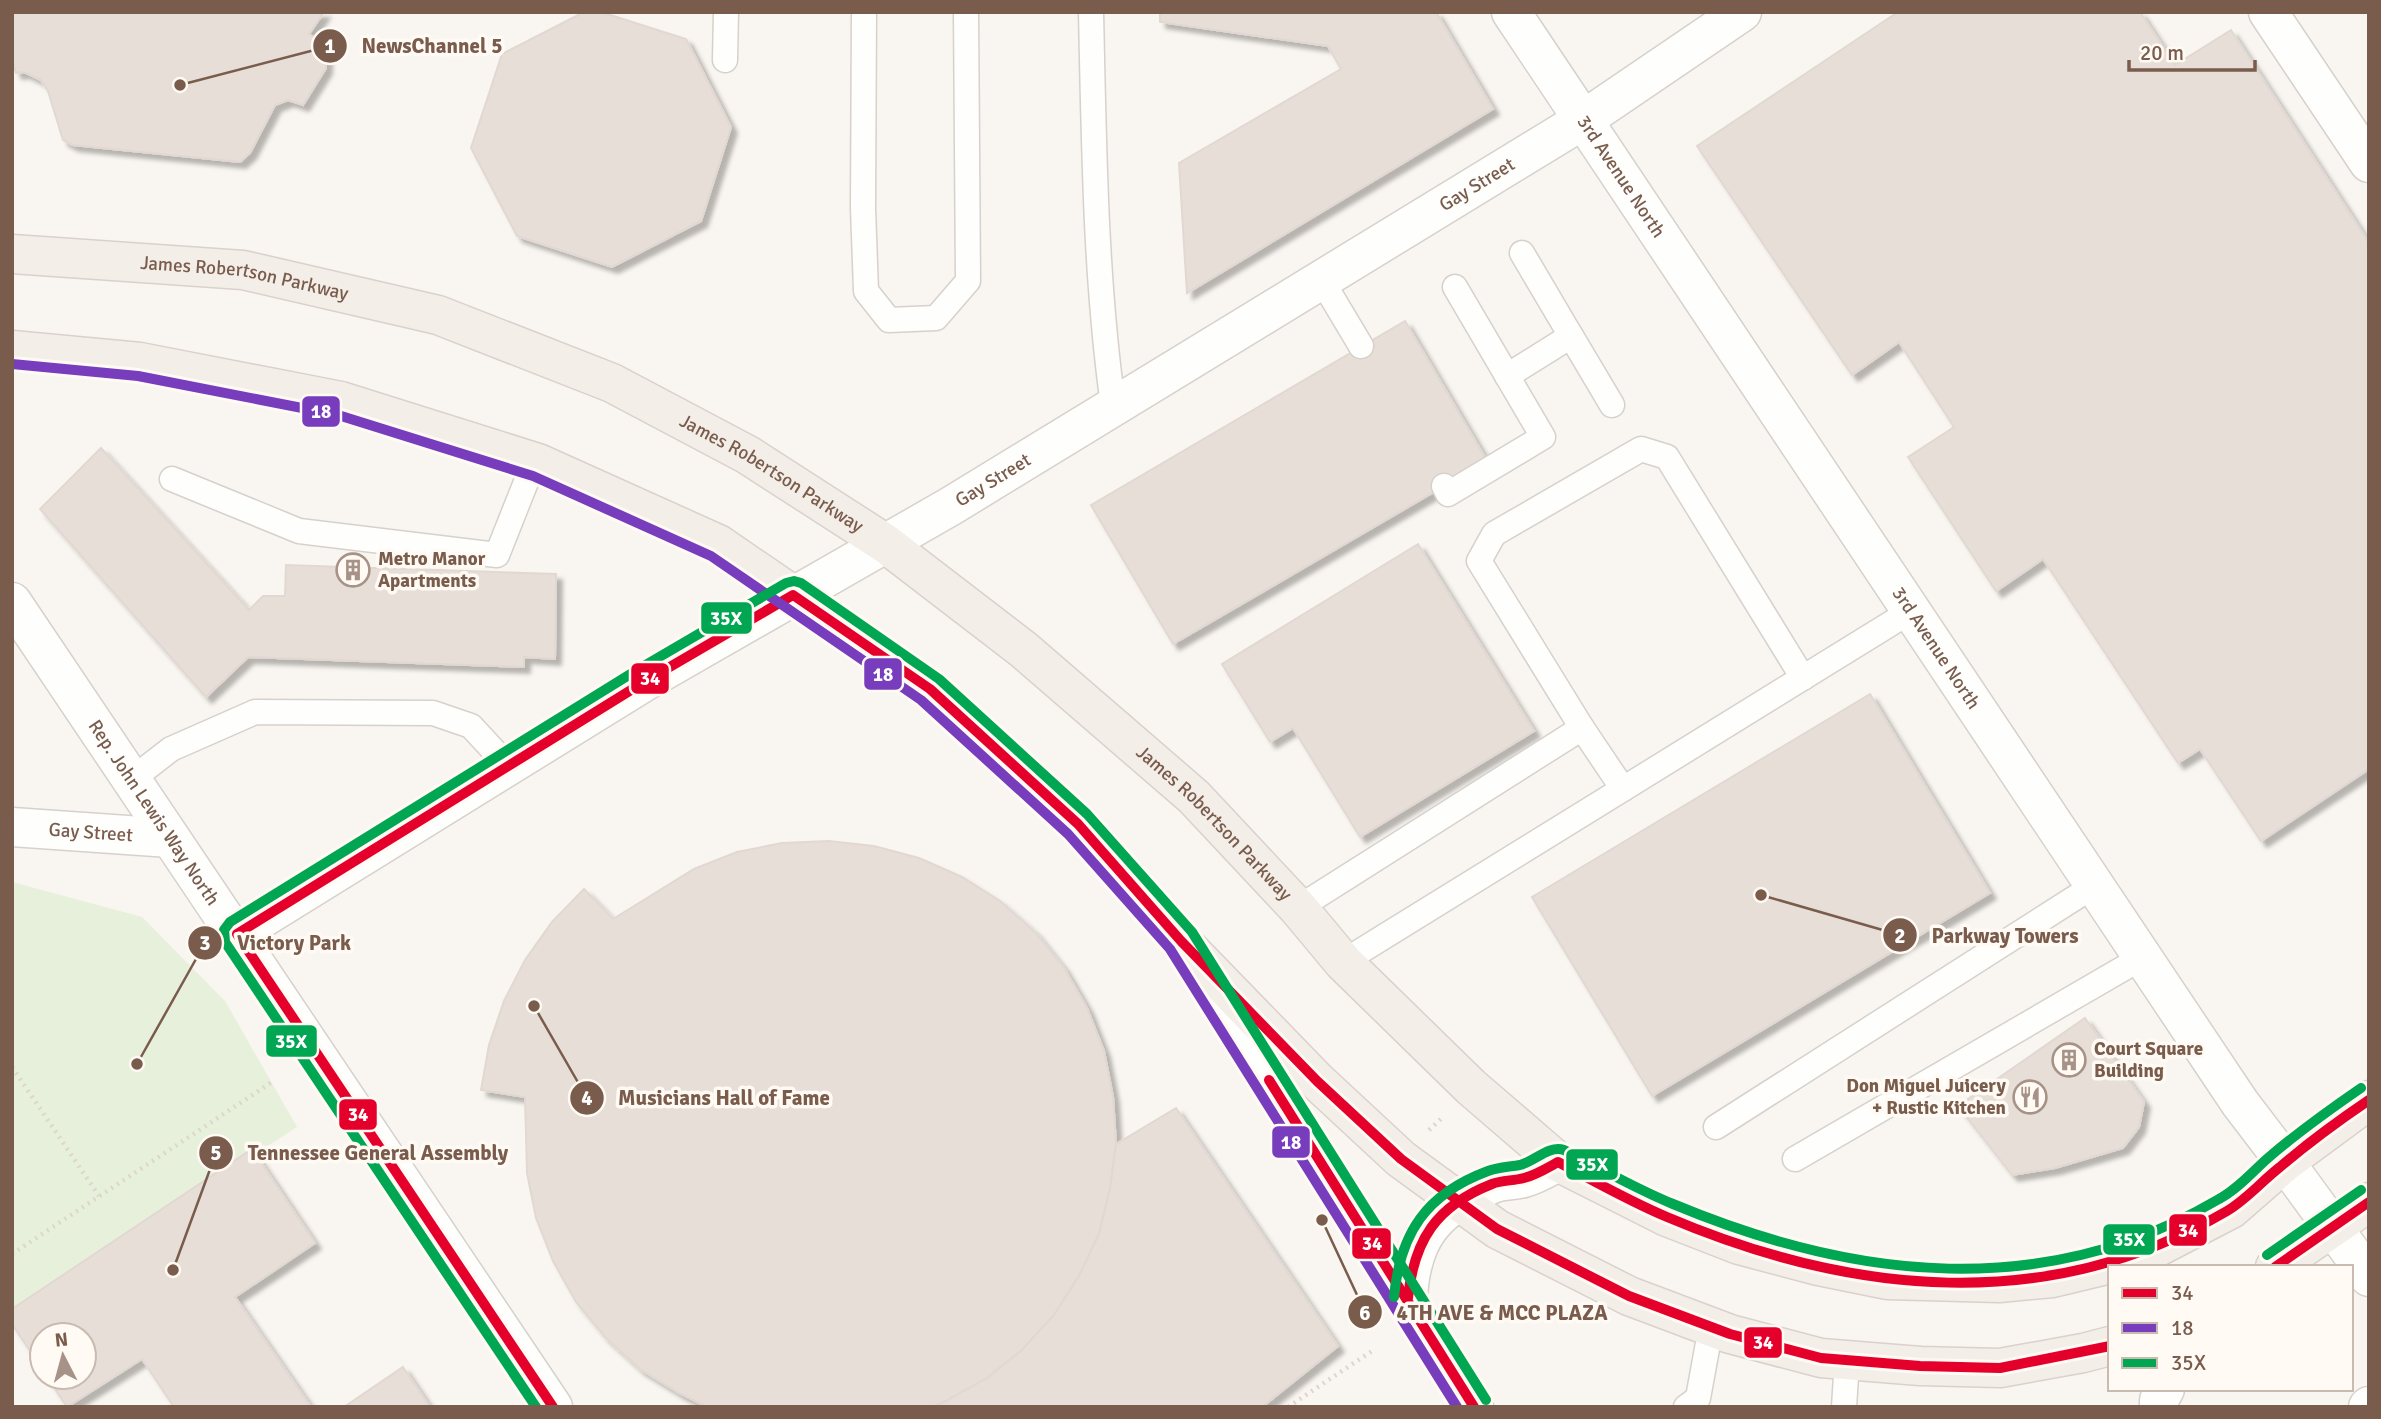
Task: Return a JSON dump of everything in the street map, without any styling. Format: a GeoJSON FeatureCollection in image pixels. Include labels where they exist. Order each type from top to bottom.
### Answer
{"type":"FeatureCollection","features":[{"type":"Feature","properties":{"kind":"main road","name":"James Robertson Parkway"},"geometry":{"type":"LineString","coordinates":[[12,254],[243,270],[438,315],[612,383],[748,455],[886,544],[1024,650],[1194,797],[1298,908],[1343,962],[1471,1087],[1558,1163],[1667,1217],[1739,1245],[1818,1266],[1887,1280],[1999,1283],[2065,1275],[2154,1249],[2231,1209],[2285,1162],[2369,1100]]}},
{"type":"Feature","properties":{"kind":"main road"},"geometry":{"type":"LineString","coordinates":[[12,350],[140,362],[341,401],[534,462],[718,544],[930,690],[1078,824],[1181,941],[1317,1081],[1401,1159],[1497,1229],[1629,1296],[1711,1327],[1821,1358],[1847,1361],[2000,1368],[2108,1347]]}},
{"type":"Feature","properties":{"kind":"main road"},"geometry":{"type":"LineString","coordinates":[[2278,1265],[2369,1202]]}},
{"type":"Feature","properties":{"kind":"street","name":"3rd Avenue North"},"geometry":{"type":"LineString","coordinates":[[1511,12],[2240,1104],[2369,1277]]}},
{"type":"Feature","properties":{"kind":"street","name":"Gay Street"},"geometry":{"type":"LineString","coordinates":[[237,934],[644,682],[886,544],[1583,120],[1742,12]]}},
{"type":"Feature","properties":{"kind":"street"},"geometry":{"type":"LineString","coordinates":[[2268,12],[2369,163]]}},
{"type":"Feature","properties":{"kind":"street","name":"Rep. John Lewis Way North"},"geometry":{"type":"LineString","coordinates":[[12,602],[553,1407]]}},
{"type":"Feature","properties":{"kind":"street","name":"Gay Street"},"geometry":{"type":"LineString","coordinates":[[12,827],[170,838]]}},
{"type":"Feature","properties":{"kind":"street"},"geometry":{"type":"LineString","coordinates":[[1181,941],[1408,1298],[1474,1407]]}},
{"type":"Feature","properties":{"kind":"street"},"geometry":{"type":"LineString","coordinates":[[1408,1298],[1409,1272],[1418,1244],[1428,1227],[1457,1202],[1494,1183],[1525,1178],[1558,1163]]}},
{"type":"Feature","properties":{"kind":"lane"},"geometry":{"type":"LineString","coordinates":[[725,60],[726,12]]}},
{"type":"Feature","properties":{"kind":"lane"},"geometry":{"type":"LineString","coordinates":[[864,12],[863,208],[866,291],[889,320],[936,318],[968,281],[967,12]]}},
{"type":"Feature","properties":{"kind":"lane"},"geometry":{"type":"LineString","coordinates":[[1091,12],[1097,249],[1105,343],[1114,405]]}},
{"type":"Feature","properties":{"kind":"lane"},"geometry":{"type":"LineString","coordinates":[[1522,253],[1612,405]]}},
{"type":"Feature","properties":{"kind":"lane"},"geometry":{"type":"LineString","coordinates":[[1321,279],[1362,346]]}},
{"type":"Feature","properties":{"kind":"lane"},"geometry":{"type":"LineString","coordinates":[[1444,486],[1448,494],[1543,437],[1455,287]]}},
{"type":"Feature","properties":{"kind":"lane"},"geometry":{"type":"LineString","coordinates":[[1507,376],[1571,336]]}},
{"type":"Feature","properties":{"kind":"lane"},"geometry":{"type":"LineString","coordinates":[[1623,789],[1479,561],[1494,534],[1641,450],[1667,457],[1803,678]]}},
{"type":"Feature","properties":{"kind":"lane"},"geometry":{"type":"LineString","coordinates":[[172,479],[299,531],[497,555],[534,462]]}},
{"type":"Feature","properties":{"kind":"lane"},"geometry":{"type":"LineString","coordinates":[[1343,962],[1911,611]]}},
{"type":"Feature","properties":{"kind":"lane"},"geometry":{"type":"LineString","coordinates":[[131,780],[171,749],[256,712],[433,713],[471,726],[508,766]]}},
{"type":"Feature","properties":{"kind":"lane"},"geometry":{"type":"LineString","coordinates":[[1298,908],[1582,728]]}},
{"type":"Feature","properties":{"kind":"lane"},"geometry":{"type":"LineString","coordinates":[[1716,1127],[2095,885]]}},
{"type":"Feature","properties":{"kind":"lane"},"geometry":{"type":"LineString","coordinates":[[1795,1159],[2143,957]]}},
{"type":"Feature","properties":{"kind":"lane"},"geometry":{"type":"LineString","coordinates":[[1686,1407],[1698,1398],[1711,1327]]}},
{"type":"Feature","properties":{"kind":"lane"},"geometry":{"type":"LineString","coordinates":[[1844,1407],[1847,1361]]}},
{"type":"Feature","properties":{"kind":"path"},"geometry":{"type":"LineString","coordinates":[[12,1067],[99,1196]]}},
{"type":"Feature","properties":{"kind":"path"},"geometry":{"type":"LineString","coordinates":[[12,1254],[272,1082]]}},
{"type":"Feature","properties":{"kind":"path"},"geometry":{"type":"LineString","coordinates":[[1426,1133],[1449,1111]]}},
{"type":"Feature","properties":{"kind":"path"},"geometry":{"type":"LineString","coordinates":[[1288,1407],[1372,1352]]}},
{"type":"Feature","properties":{"kind":"green space"},"geometry":{"type":"Polygon","coordinates":[[[12,882],[142,917],[225,1001],[297,1127],[12,1312],[12,882]]]}},
{"type":"Feature","properties":{"kind":"building"},"geometry":{"type":"Polygon","coordinates":[[[12,12],[324,12],[309,34],[320,42],[326,56],[326,68],[303,105],[288,100],[275,105],[250,153],[240,162],[73,145],[63,140],[48,91],[41,80],[24,72],[16,73],[12,60],[12,12]]]}},
{"type":"Feature","properties":{"kind":"building"},"geometry":{"type":"Polygon","coordinates":[[[584,12],[601,12],[686,39],[731,127],[701,221],[612,267],[517,236],[471,148],[502,54],[584,12]]]}},
{"type":"Feature","properties":{"kind":"building"},"geometry":{"type":"Polygon","coordinates":[[[1160,12],[1436,12],[1493,109],[1187,293],[1179,163],[1341,69],[1328,46],[1160,22],[1160,12]]]}},
{"type":"Feature","properties":{"kind":"building"},"geometry":{"type":"Polygon","coordinates":[[[1898,12],[2140,12],[2175,65],[2231,30],[2369,243],[2369,769],[2261,841],[2200,749],[2178,763],[2043,559],[1996,591],[1908,457],[1954,427],[1899,342],[1852,375],[1697,146],[1898,12]]]}},
{"type":"Feature","properties":{"kind":"building"},"geometry":{"type":"Polygon","coordinates":[[[1405,321],[1487,461],[1173,644],[1091,505],[1405,321]]]}},
{"type":"Feature","properties":{"kind":"building","name":"Metro Manor Apartments"},"geometry":{"type":"Polygon","coordinates":[[[101,448],[249,610],[263,596],[285,596],[286,565],[556,574],[555,659],[524,657],[524,667],[248,657],[206,697],[40,509],[101,448]]]}},
{"type":"Feature","properties":{"kind":"building"},"geometry":{"type":"Polygon","coordinates":[[[1418,544],[1534,731],[1360,837],[1293,728],[1270,742],[1222,664],[1418,544]]]}},
{"type":"Feature","properties":{"kind":"building"},"geometry":{"type":"Polygon","coordinates":[[[1870,694],[1990,893],[1652,1096],[1532,897],[1870,694]]]}},
{"type":"Feature","properties":{"kind":"building"},"geometry":{"type":"Polygon","coordinates":[[[829,841],[874,846],[919,858],[962,877],[1000,901],[1035,932],[1064,968],[1087,1008],[1104,1051],[1113,1097],[1116,1144],[1110,1189],[1099,1234],[1079,1276],[1054,1315],[1022,1350],[987,1378],[946,1401],[932,1407],[707,1407],[640,1369],[605,1337],[576,1302],[553,1261],[536,1218],[527,1173],[525,1097],[481,1090],[489,1045],[504,1001],[525,960],[552,922],[584,889],[613,919],[694,869],[737,852],[782,843],[829,841]]]}},
{"type":"Feature","properties":{"kind":"building","name":"Court Square Building"},"geometry":{"type":"Polygon","coordinates":[[[2085,1018],[2144,1102],[2139,1127],[2123,1148],[2055,1168],[2012,1175],[1958,1106],[2085,1018]]]}},
{"type":"Feature","properties":{"kind":"building"},"geometry":{"type":"Polygon","coordinates":[[[1176,1108],[1338,1346],[1262,1407],[932,1407],[987,1378],[1022,1350],[1054,1315],[1079,1276],[1099,1234],[1110,1189],[1116,1144],[1176,1108]]]}},
{"type":"Feature","properties":{"kind":"building"},"geometry":{"type":"Polygon","coordinates":[[[252,1149],[315,1243],[235,1297],[311,1407],[174,1407],[142,1359],[98,1387],[98,1321],[28,1321],[28,1348],[12,1324],[12,1309],[252,1149]]]}},
{"type":"Feature","properties":{"kind":"building"},"geometry":{"type":"Polygon","coordinates":[[[403,1367],[430,1407],[344,1407],[403,1367]]]}},
{"type":"Feature","properties":{"kind":"building"},"geometry":{"type":"Polygon","coordinates":[[[56,1391],[92,1391],[67,1407],[56,1391]]]}},
{"type":"Feature","properties":{"kind":"transit line","name":"18"},"geometry":{"type":"LineString","coordinates":[[12,364],[138,376],[338,415],[533,476],[711,556],[921,700],[1068,834],[1170,949],[1457,1407]]}},
{"type":"Feature","properties":{"kind":"transit line","name":"35X"},"geometry":{"type":"LineString","coordinates":[[536,1407],[225,942],[224,930],[230,922],[637,670],[786,583],[794,581],[801,583],[939,679],[1087,814],[1192,932],[1486,1400]]}},
{"type":"Feature","properties":{"kind":"transit line","name":"34"},"geometry":{"type":"LineString","coordinates":[[553,1407],[237,934],[644,682],[793,595],[930,689],[1078,824],[1181,941],[1317,1081],[1401,1159],[1497,1229],[1629,1296],[1730,1334],[1821,1358],[1920,1366],[2000,1368],[2108,1346]]}},
{"type":"Feature","properties":{"kind":"transit line","name":"34"},"geometry":{"type":"LineString","coordinates":[[1269,1080],[1474,1407]]}},
{"type":"Feature","properties":{"kind":"transit line","name":"35X"},"geometry":{"type":"LineString","coordinates":[[1394,1297],[1402,1254],[1410,1235],[1433,1204],[1466,1180],[1492,1170],[1526,1163],[1547,1151],[1564,1150],[1673,1204],[1742,1230],[1810,1250],[1880,1263],[1949,1269],[2017,1266],[2085,1254],[2153,1232],[2219,1199],[2290,1140],[2361,1088]]}},
{"type":"Feature","properties":{"kind":"transit line","name":"34"},"geometry":{"type":"LineString","coordinates":[[1408,1298],[1411,1277],[1422,1242],[1442,1214],[1456,1203],[1492,1184],[1528,1177],[1558,1162],[1667,1217],[1737,1243],[1807,1264],[1878,1277],[1949,1283],[2020,1280],[2090,1267],[2159,1245],[2227,1211],[2312,1141],[2369,1100]]}},
{"type":"Feature","properties":{"kind":"transit line","name":"35X"},"geometry":{"type":"LineString","coordinates":[[2267,1255],[2361,1190]]}},
{"type":"Feature","properties":{"kind":"transit line","name":"34"},"geometry":{"type":"LineString","coordinates":[[2278,1265],[2369,1202]]}},
{"type":"Feature","properties":{"kind":"place","name":"NewsChannel 5"},"geometry":{"type":"Point","coordinates":[180,85]}},
{"type":"Feature","properties":{"kind":"place","name":"Metro Manor Apartments"},"geometry":{"type":"Point","coordinates":[353,570]}},
{"type":"Feature","properties":{"kind":"place","name":"Parkway Towers"},"geometry":{"type":"Point","coordinates":[1761,895]}},
{"type":"Feature","properties":{"kind":"place","name":"Musicians Hall of Fame"},"geometry":{"type":"Point","coordinates":[534,1006]}},
{"type":"Feature","properties":{"kind":"place","name":"Court Square Building"},"geometry":{"type":"Point","coordinates":[2069,1060]}},
{"type":"Feature","properties":{"kind":"place","name":"Victory Park"},"geometry":{"type":"Point","coordinates":[137,1064]}},
{"type":"Feature","properties":{"kind":"place","name":"Don Miguel Juicery + Rustic Kitchen"},"geometry":{"type":"Point","coordinates":[2030,1097]}},
{"type":"Feature","properties":{"kind":"place","name":"4TH AVE & MCC PLAZA"},"geometry":{"type":"Point","coordinates":[1322,1220]}},
{"type":"Feature","properties":{"kind":"place","name":"Tennessee General Assembly"},"geometry":{"type":"Point","coordinates":[173,1270]}}]}
